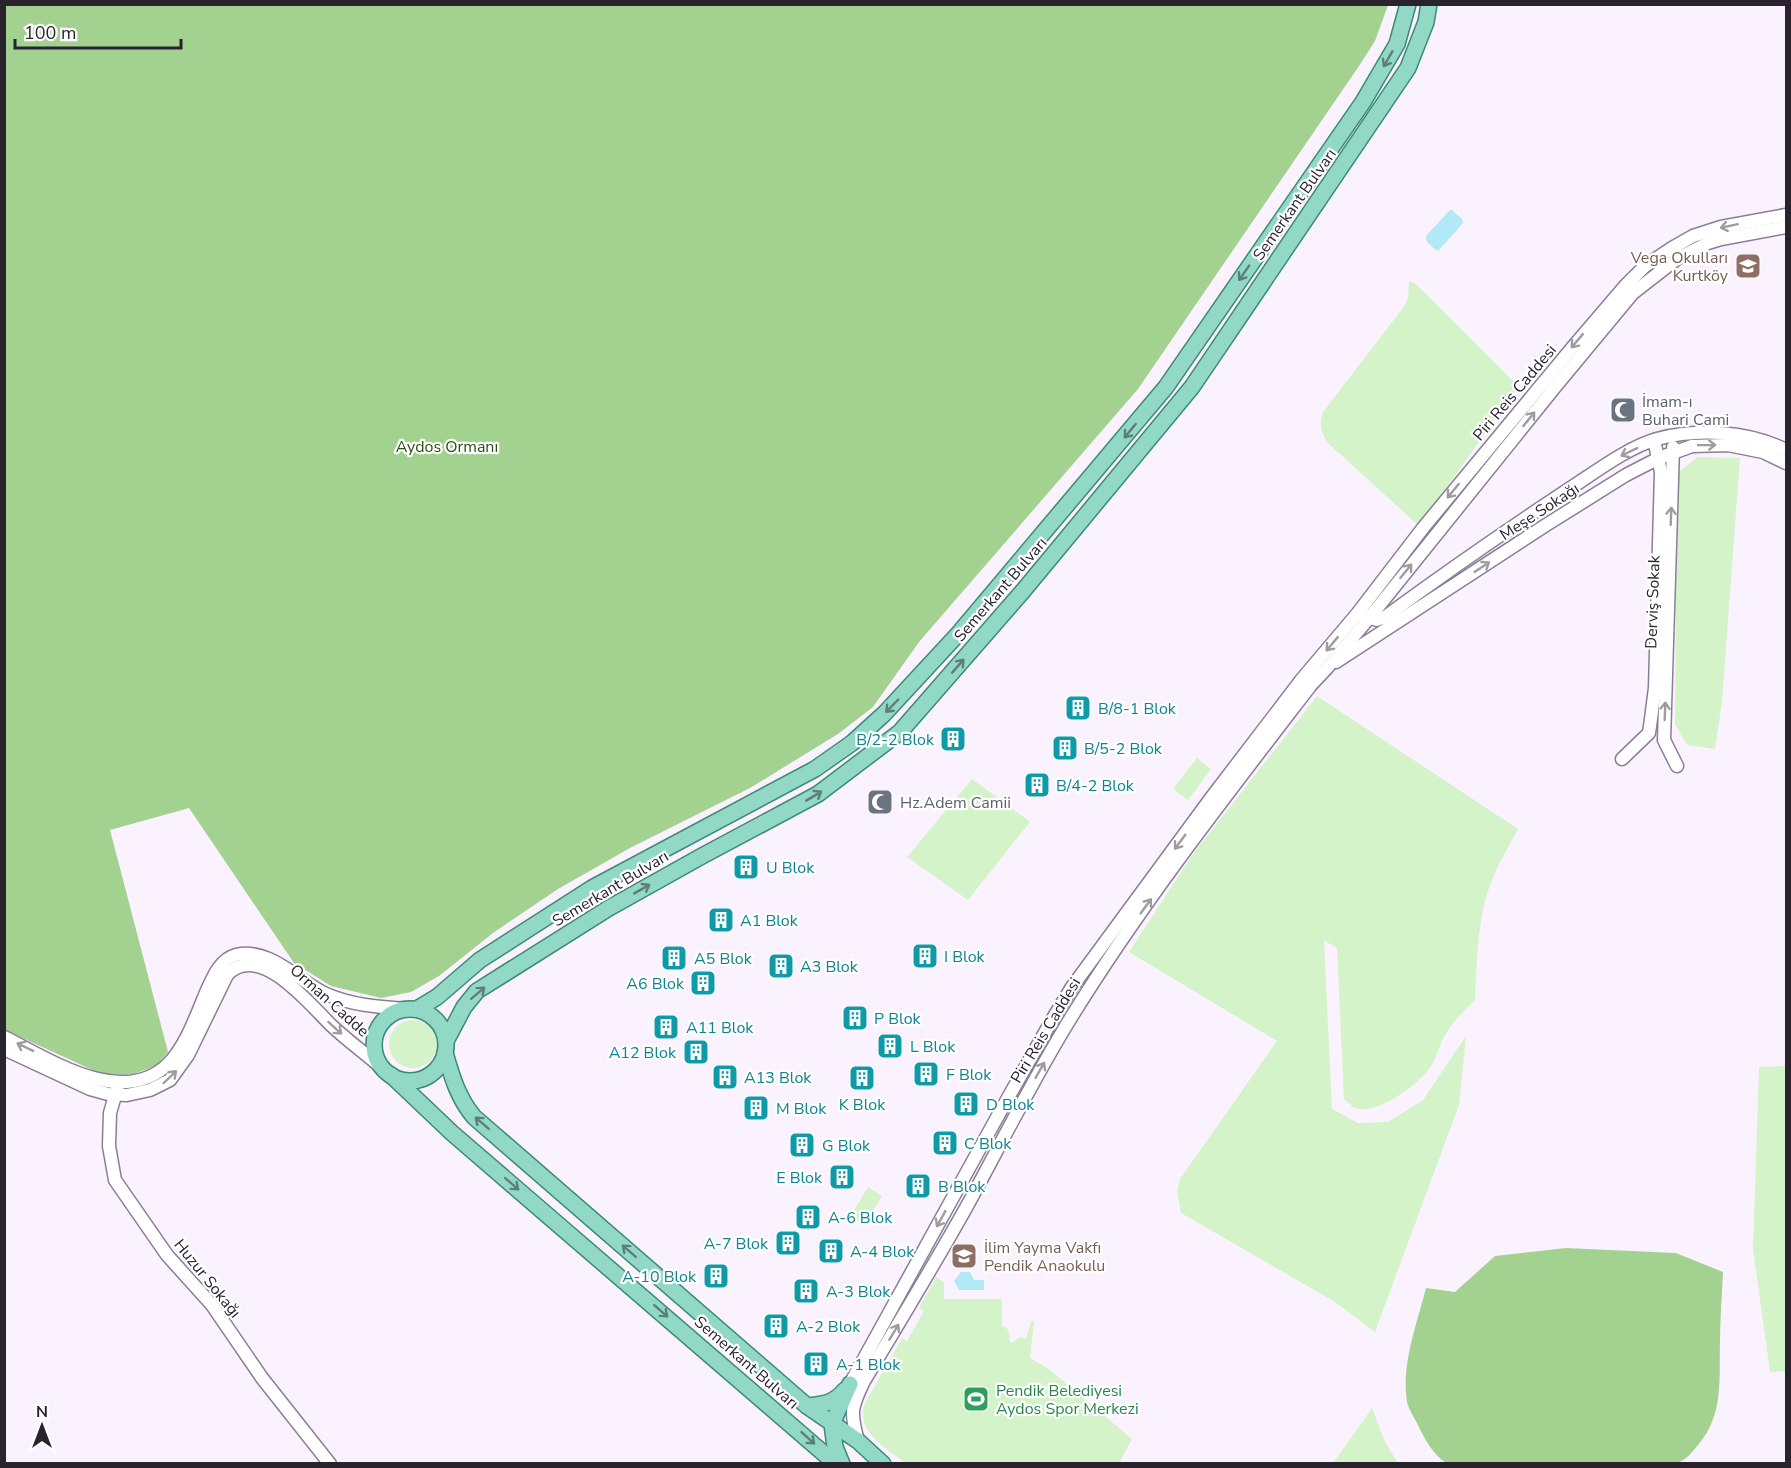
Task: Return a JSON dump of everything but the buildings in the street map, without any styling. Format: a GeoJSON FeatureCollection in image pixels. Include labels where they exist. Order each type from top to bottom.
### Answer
{"type":"FeatureCollection","features":[{"type":"Feature","properties":{"kind":"main road","name":"Semerkant Bulvarı"},"geometry":{"type":"LineString","coordinates":[[411,1009],[436,997],[480,960],[592,888],[815,769],[852,743],[884,714],[966,624],[1166,387],[1363,102],[1396,44],[1408,4]]}},
{"type":"Feature","properties":{"kind":"main road","name":"Semerkant Bulvarı"},"geometry":{"type":"LineString","coordinates":[[883,1464],[858,1442],[807,1406],[474,1117],[463,1104],[455,1087],[446,1047],[464,1006],[477,991],[609,908],[818,794],[900,732],[1023,591],[1192,387],[1408,68],[1426,22],[1429,4]]}},
{"type":"Feature","properties":{"kind":"main road"},"geometry":{"type":"LineString","coordinates":[[411,1009],[428,1013],[436,1020],[443,1030],[446,1047],[441,1064],[434,1072],[412,1081],[401,1080],[386,1072],[377,1059],[374,1048],[379,1027],[386,1018],[395,1012],[411,1009]]}},
{"type":"Feature","properties":{"kind":"main road","name":"Semerkant Bulvarı"},"geometry":{"type":"LineString","coordinates":[[386,1072],[452,1133],[836,1464]]}},
{"type":"Feature","properties":{"kind":"main road"},"geometry":{"type":"LineString","coordinates":[[807,1406],[825,1404],[837,1399],[850,1384]]}},
{"type":"Feature","properties":{"kind":"main road"},"geometry":{"type":"LineString","coordinates":[[842,1464],[832,1424],[850,1384]]}},
{"type":"Feature","properties":{"kind":"street","name":"Piri Reis Caddesi"},"geometry":{"type":"LineString","coordinates":[[858,1442],[853,1423],[853,1404],[864,1381],[966,1206],[1024,1098],[1070,1019],[1134,922],[1221,802],[1311,685],[1357,614],[1423,528],[1537,389],[1605,308],[1645,266],[1693,236],[1721,227],[1786,215]]}},
{"type":"Feature","properties":{"kind":"street","name":"Piri Reis Caddesi"},"geometry":{"type":"LineString","coordinates":[[850,1384],[1072,987],[1211,798],[1322,665],[1370,617],[1633,293],[1678,258],[1708,243],[1786,227]]}},
{"type":"Feature","properties":{"kind":"street","name":"Meşe Sokağı"},"geometry":{"type":"LineString","coordinates":[[1370,617],[1377,620],[1385,617],[1454,566],[1617,458],[1654,440],[1707,433],[1741,435],[1786,450]]}},
{"type":"Feature","properties":{"kind":"street","name":"Derviş Sokak"},"geometry":{"type":"LineString","coordinates":[[1673,436],[1664,740],[1677,766]]}},
{"type":"Feature","properties":{"kind":"street"},"geometry":{"type":"LineString","coordinates":[[1622,759],[1649,733],[1655,688],[1660,472],[1654,440]]}},
{"type":"Feature","properties":{"kind":"street","name":"Meşe Sokağı"},"geometry":{"type":"LineString","coordinates":[[1322,665],[1626,475],[1659,458],[1692,446],[1728,445],[1762,452],[1786,463]]}},
{"type":"Feature","properties":{"kind":"street"},"geometry":{"type":"LineString","coordinates":[[1357,614],[1370,617]]}},
{"type":"Feature","properties":{"kind":"street","name":"Orman Cadde"},"geometry":{"type":"LineString","coordinates":[[218,979],[218,968],[233,956],[249,954],[271,961],[313,987],[342,999],[369,1006],[411,1009]]}},
{"type":"Feature","properties":{"kind":"street","name":"Orman Cadde"},"geometry":{"type":"LineString","coordinates":[[218,979],[240,965],[250,965],[272,972],[295,989],[332,1026],[386,1072]]}},
{"type":"Feature","properties":{"kind":"street"},"geometry":{"type":"LineString","coordinates":[[4,1037],[93,1079],[118,1082],[143,1078],[155,1074],[168,1064],[179,1050],[218,979]]}},
{"type":"Feature","properties":{"kind":"street"},"geometry":{"type":"LineString","coordinates":[[4,1049],[90,1089],[116,1095],[140,1093],[170,1080],[188,1055],[218,979]]}},
{"type":"Feature","properties":{"kind":"street","name":"Huzur Sokağı"},"geometry":{"type":"LineString","coordinates":[[118,1082],[110,1113],[109,1146],[115,1180],[167,1255],[212,1305],[262,1378],[330,1464]]}},
{"type":"Feature","properties":{"kind":"green space","name":"Aydos Ormanı"},"geometry":{"type":"Polygon","coordinates":[[[4,5],[1388,5],[1375,41],[1359,66],[1138,389],[919,642],[873,707],[838,734],[750,788],[630,848],[558,889],[493,933],[439,976],[411,992],[381,998],[331,986],[294,963],[189,808],[110,830],[168,1052],[157,1065],[134,1074],[116,1075],[97,1072],[5,1030],[4,5]]]}},
{"type":"Feature","properties":{"kind":"green space"},"geometry":{"type":"Polygon","coordinates":[[[1409,281],[1416,284],[1515,383],[1516,390],[1419,526],[1328,443],[1321,425],[1323,412],[1403,308],[1408,299],[1409,281]]]}},
{"type":"Feature","properties":{"kind":"green space"},"geometry":{"type":"Polygon","coordinates":[[[1698,457],[1740,458],[1722,702],[1715,749],[1687,745],[1675,724],[1677,473],[1698,457]]]}},
{"type":"Feature","properties":{"kind":"green space"},"geometry":{"type":"Polygon","coordinates":[[[1317,696],[1518,829],[1494,875],[1484,905],[1479,937],[1475,1000],[1450,1028],[1432,1065],[1424,1075],[1398,1096],[1368,1109],[1359,1109],[1344,1099],[1337,948],[1324,940],[1332,1109],[1358,1123],[1388,1122],[1423,1100],[1466,1036],[1459,1105],[1375,1332],[1335,1302],[1181,1213],[1177,1192],[1180,1179],[1277,1041],[1129,952],[1193,854],[1317,696]]]}},
{"type":"Feature","properties":{"kind":"green space"},"geometry":{"type":"Polygon","coordinates":[[[1197,758],[1211,769],[1188,800],[1173,789],[1197,758]]]}},
{"type":"Feature","properties":{"kind":"green space"},"geometry":{"type":"Polygon","coordinates":[[[972,779],[1030,822],[968,900],[907,857],[972,779]]]}},
{"type":"Feature","properties":{"kind":"green space"},"geometry":{"type":"Polygon","coordinates":[[[413,1020],[430,1027],[437,1044],[430,1061],[413,1068],[396,1061],[389,1044],[396,1027],[413,1020]]]}},
{"type":"Feature","properties":{"kind":"green space"},"geometry":{"type":"Polygon","coordinates":[[[1786,1066],[1786,1371],[1770,1372],[1753,1249],[1759,1067],[1786,1066]]]}},
{"type":"Feature","properties":{"kind":"green space"},"geometry":{"type":"Polygon","coordinates":[[[868,1187],[882,1196],[865,1225],[850,1217],[868,1187]]]}},
{"type":"Feature","properties":{"kind":"green space"},"geometry":{"type":"Polygon","coordinates":[[[1566,1248],[1676,1253],[1723,1272],[1718,1396],[1716,1409],[1706,1433],[1689,1455],[1678,1463],[1446,1463],[1427,1442],[1407,1402],[1408,1359],[1426,1288],[1455,1292],[1495,1256],[1566,1248]]]}},
{"type":"Feature","properties":{"kind":"green space","name":"Pendik Belediyesi Aydos Spor Merkezi"},"geometry":{"type":"Polygon","coordinates":[[[936,1277],[944,1282],[944,1299],[1002,1299],[1002,1326],[1008,1330],[1010,1342],[1020,1337],[1026,1339],[1031,1322],[1034,1321],[1030,1358],[1049,1369],[1132,1439],[1119,1463],[905,1463],[875,1439],[865,1424],[864,1405],[902,1338],[907,1341],[924,1311],[919,1308],[936,1277]]]}},
{"type":"Feature","properties":{"kind":"green space"},"geometry":{"type":"Polygon","coordinates":[[[1372,1408],[1385,1442],[1398,1463],[1333,1463],[1372,1408]]]}},
{"type":"Feature","properties":{"kind":"water"},"geometry":{"type":"Polygon","coordinates":[[[1450,210],[1462,219],[1463,223],[1439,250],[1436,250],[1427,242],[1426,236],[1450,210]]]}},
{"type":"Feature","properties":{"kind":"water"},"geometry":{"type":"Polygon","coordinates":[[[961,1272],[970,1272],[974,1280],[984,1280],[984,1290],[959,1290],[954,1281],[961,1272]]]}},
{"type":"Feature","properties":{"kind":"place","name":"Vega Okulları Kurtköy"},"geometry":{"type":"Point","coordinates":[1748,266]}},
{"type":"Feature","properties":{"kind":"place","name":"İmam-ı Buhari Cami"},"geometry":{"type":"Point","coordinates":[1623,410]}},
{"type":"Feature","properties":{"kind":"place","name":"B/8-1 Blok"},"geometry":{"type":"Point","coordinates":[1078,708]}},
{"type":"Feature","properties":{"kind":"place","name":"B/2-2 Blok"},"geometry":{"type":"Point","coordinates":[953,739]}},
{"type":"Feature","properties":{"kind":"place","name":"B/5-2 Blok"},"geometry":{"type":"Point","coordinates":[1065,748]}},
{"type":"Feature","properties":{"kind":"place","name":"B/4-2 Blok"},"geometry":{"type":"Point","coordinates":[1037,785]}},
{"type":"Feature","properties":{"kind":"place","name":"Hz.Adem Camii"},"geometry":{"type":"Point","coordinates":[880,802]}},
{"type":"Feature","properties":{"kind":"place","name":"U Blok"},"geometry":{"type":"Point","coordinates":[746,867]}},
{"type":"Feature","properties":{"kind":"place","name":"A1 Blok"},"geometry":{"type":"Point","coordinates":[721,920]}},
{"type":"Feature","properties":{"kind":"place","name":"I Blok"},"geometry":{"type":"Point","coordinates":[925,956]}},
{"type":"Feature","properties":{"kind":"place","name":"A5 Blok"},"geometry":{"type":"Point","coordinates":[674,958]}},
{"type":"Feature","properties":{"kind":"place","name":"A3 Blok"},"geometry":{"type":"Point","coordinates":[781,966]}},
{"type":"Feature","properties":{"kind":"place","name":"A6 Blok"},"geometry":{"type":"Point","coordinates":[703,983]}},
{"type":"Feature","properties":{"kind":"place","name":"P Blok"},"geometry":{"type":"Point","coordinates":[855,1018]}},
{"type":"Feature","properties":{"kind":"place","name":"A11 Blok"},"geometry":{"type":"Point","coordinates":[666,1027]}},
{"type":"Feature","properties":{"kind":"place","name":"L Blok"},"geometry":{"type":"Point","coordinates":[890,1046]}},
{"type":"Feature","properties":{"kind":"place","name":"A12 Blok"},"geometry":{"type":"Point","coordinates":[696,1052]}},
{"type":"Feature","properties":{"kind":"place","name":"F Blok"},"geometry":{"type":"Point","coordinates":[926,1074]}},
{"type":"Feature","properties":{"kind":"place","name":"A13 Blok"},"geometry":{"type":"Point","coordinates":[725,1077]}},
{"type":"Feature","properties":{"kind":"place","name":"K Blok"},"geometry":{"type":"Point","coordinates":[862,1078]}},
{"type":"Feature","properties":{"kind":"place","name":"D Blok"},"geometry":{"type":"Point","coordinates":[966,1104]}},
{"type":"Feature","properties":{"kind":"place","name":"M Blok"},"geometry":{"type":"Point","coordinates":[756,1108]}},
{"type":"Feature","properties":{"kind":"place","name":"C Blok"},"geometry":{"type":"Point","coordinates":[945,1143]}},
{"type":"Feature","properties":{"kind":"place","name":"G Blok"},"geometry":{"type":"Point","coordinates":[802,1145]}},
{"type":"Feature","properties":{"kind":"place","name":"E Blok"},"geometry":{"type":"Point","coordinates":[842,1177]}},
{"type":"Feature","properties":{"kind":"place","name":"B Blok"},"geometry":{"type":"Point","coordinates":[918,1186]}},
{"type":"Feature","properties":{"kind":"place","name":"A-6 Blok"},"geometry":{"type":"Point","coordinates":[808,1217]}},
{"type":"Feature","properties":{"kind":"place","name":"A-7 Blok"},"geometry":{"type":"Point","coordinates":[788,1243]}},
{"type":"Feature","properties":{"kind":"place","name":"A-4 Blok"},"geometry":{"type":"Point","coordinates":[831,1251]}},
{"type":"Feature","properties":{"kind":"place","name":"İlim Yayma Vakfı Pendik Anaokulu"},"geometry":{"type":"Point","coordinates":[964,1256]}},
{"type":"Feature","properties":{"kind":"place","name":"A-10 Blok"},"geometry":{"type":"Point","coordinates":[716,1276]}},
{"type":"Feature","properties":{"kind":"place","name":"A-3 Blok"},"geometry":{"type":"Point","coordinates":[806,1291]}},
{"type":"Feature","properties":{"kind":"place","name":"A-2 Blok"},"geometry":{"type":"Point","coordinates":[776,1326]}},
{"type":"Feature","properties":{"kind":"place","name":"A-1 Blok"},"geometry":{"type":"Point","coordinates":[816,1364]}},
{"type":"Feature","properties":{"kind":"place","name":"Pendik Belediyesi Aydos Spor Merkezi"},"geometry":{"type":"Point","coordinates":[976,1399]}}]}
